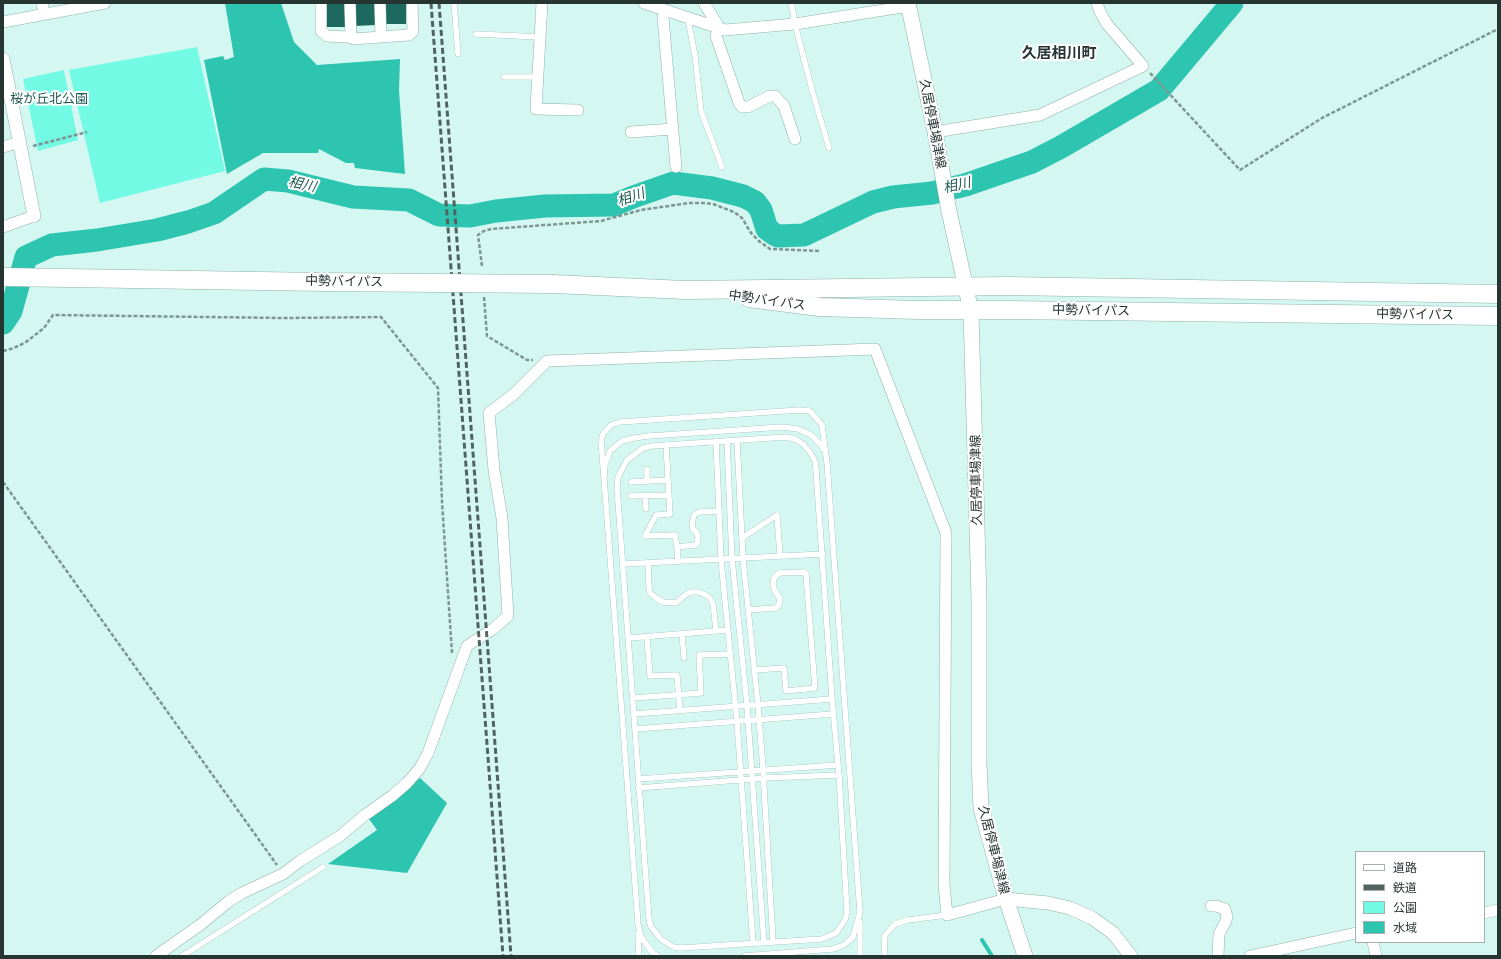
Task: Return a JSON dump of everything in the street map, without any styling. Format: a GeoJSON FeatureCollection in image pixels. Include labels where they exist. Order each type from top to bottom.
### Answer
{"type":"FeatureCollection","features":[{"type":"Feature","properties":{"kind":"highway","name":"中勢バイパス"},"geometry":{"type":"LineString","coordinates":[[3,277],[553,284],[685,290],[966,286],[1498,294]]}},
{"type":"Feature","properties":{"kind":"highway","name":"中勢バイパス"},"geometry":{"type":"LineString","coordinates":[[685,290],[819,307],[971,311],[1498,316]]}},
{"type":"Feature","properties":{"kind":"main road","name":"久居停車場津線"},"geometry":{"type":"LineString","coordinates":[[909,4],[935,132],[940,167],[971,311],[979,599],[979,763],[981,808],[1006,899],[1025,956]]}},
{"type":"Feature","properties":{"kind":"street"},"geometry":{"type":"LineString","coordinates":[[42,3],[44,14]]}},
{"type":"Feature","properties":{"kind":"street"},"geometry":{"type":"LineString","coordinates":[[3,22],[105,3]]}},
{"type":"Feature","properties":{"kind":"street"},"geometry":{"type":"LineString","coordinates":[[321,3],[321,31],[327,36],[351,38],[409,36],[412,31],[412,3]]}},
{"type":"Feature","properties":{"kind":"street"},"geometry":{"type":"LineString","coordinates":[[350,3],[351,38]]}},
{"type":"Feature","properties":{"kind":"street"},"geometry":{"type":"LineString","coordinates":[[380,3],[381,37]]}},
{"type":"Feature","properties":{"kind":"street"},"geometry":{"type":"LineString","coordinates":[[542,3],[536,109],[578,110]]}},
{"type":"Feature","properties":{"kind":"street"},"geometry":{"type":"LineString","coordinates":[[644,3],[688,19],[725,30],[794,24],[909,4]]}},
{"type":"Feature","properties":{"kind":"street"},"geometry":{"type":"LineString","coordinates":[[704,3],[717,24],[718,28],[716,36],[742,107],[748,107],[770,96],[775,96],[784,106],[795,140]]}},
{"type":"Feature","properties":{"kind":"street"},"geometry":{"type":"LineString","coordinates":[[935,132],[1040,115],[1143,66],[1107,24],[1097,3]]}},
{"type":"Feature","properties":{"kind":"street"},"geometry":{"type":"LineString","coordinates":[[665,10],[663,17],[676,167]]}},
{"type":"Feature","properties":{"kind":"street"},"geometry":{"type":"LineString","coordinates":[[3,59],[34,216],[3,227]]}},
{"type":"Feature","properties":{"kind":"street"},"geometry":{"type":"LineString","coordinates":[[631,132],[673,129]]}},
{"type":"Feature","properties":{"kind":"street"},"geometry":{"type":"LineString","coordinates":[[3,147],[20,142]]}},
{"type":"Feature","properties":{"kind":"street"},"geometry":{"type":"LineString","coordinates":[[156,956],[200,925],[228,902],[242,893],[283,874],[300,861],[340,836],[365,815],[392,796],[412,778],[420,768],[428,753],[467,646],[493,629],[508,616],[502,518],[494,470],[489,414],[514,394],[547,361],[874,349],[946,533],[944,885],[947,915],[1006,899],[1048,903],[1070,908],[1092,918],[1112,933],[1131,956]]}},
{"type":"Feature","properties":{"kind":"street"},"geometry":{"type":"LineString","coordinates":[[1211,906],[1225,909],[1227,917],[1219,934],[1218,956]]}},
{"type":"Feature","properties":{"kind":"street"},"geometry":{"type":"LineString","coordinates":[[1485,912],[1498,910]]}},
{"type":"Feature","properties":{"kind":"street"},"geometry":{"type":"LineString","coordinates":[[1250,956],[1355,934]]}},
{"type":"Feature","properties":{"kind":"street"},"geometry":{"type":"LineString","coordinates":[[1372,943],[1376,956]]}},
{"type":"Feature","properties":{"kind":"lane"},"geometry":{"type":"LineString","coordinates":[[454,3],[458,54]]}},
{"type":"Feature","properties":{"kind":"lane"},"geometry":{"type":"LineString","coordinates":[[791,3],[794,24],[829,148]]}},
{"type":"Feature","properties":{"kind":"lane"},"geometry":{"type":"LineString","coordinates":[[688,19],[695,56],[701,111],[722,167]]}},
{"type":"Feature","properties":{"kind":"lane"},"geometry":{"type":"LineString","coordinates":[[476,34],[540,37]]}},
{"type":"Feature","properties":{"kind":"lane"},"geometry":{"type":"LineString","coordinates":[[504,77],[538,77]]}},
{"type":"Feature","properties":{"kind":"lane"},"geometry":{"type":"LineString","coordinates":[[639,956],[638,924],[601,441],[603,434],[611,425],[620,422],[800,410],[810,411],[822,425],[827,463],[860,912],[860,956]]}},
{"type":"Feature","properties":{"kind":"lane"},"geometry":{"type":"LineString","coordinates":[[604,478],[605,465],[610,451],[622,441],[634,438],[775,427],[798,429],[811,435],[821,445],[827,463]]}},
{"type":"Feature","properties":{"kind":"lane"},"geometry":{"type":"LineString","coordinates":[[784,437],[795,439],[803,444],[815,461],[823,554],[833,714],[839,775],[847,905],[845,920],[836,933],[822,939],[680,948],[666,943],[655,933],[651,927],[649,919],[638,788],[633,698],[617,488],[618,478],[627,460],[643,448],[666,444],[727,440],[784,437]]}},
{"type":"Feature","properties":{"kind":"lane"},"geometry":{"type":"LineString","coordinates":[[727,440],[732,559],[747,706],[764,943]]}},
{"type":"Feature","properties":{"kind":"lane"},"geometry":{"type":"LineString","coordinates":[[737,440],[743,559],[764,778],[773,942]]}},
{"type":"Feature","properties":{"kind":"lane"},"geometry":{"type":"LineString","coordinates":[[716,441],[721,560],[736,707],[753,943]]}},
{"type":"Feature","properties":{"kind":"lane"},"geometry":{"type":"LineString","coordinates":[[666,444],[670,514],[656,515],[645,536],[675,535],[678,562]]}},
{"type":"Feature","properties":{"kind":"lane"},"geometry":{"type":"LineString","coordinates":[[647,469],[647,481]]}},
{"type":"Feature","properties":{"kind":"lane"},"geometry":{"type":"LineString","coordinates":[[631,482],[668,480]]}},
{"type":"Feature","properties":{"kind":"lane"},"geometry":{"type":"LineString","coordinates":[[630,496],[669,495]]}},
{"type":"Feature","properties":{"kind":"lane"},"geometry":{"type":"LineString","coordinates":[[645,496],[646,509]]}},
{"type":"Feature","properties":{"kind":"lane"},"geometry":{"type":"LineString","coordinates":[[677,546],[695,545],[698,542],[697,533],[693,529],[692,524],[694,515],[699,512],[719,512]]}},
{"type":"Feature","properties":{"kind":"lane"},"geometry":{"type":"LineString","coordinates":[[742,538],[777,515],[780,556]]}},
{"type":"Feature","properties":{"kind":"lane"},"geometry":{"type":"LineString","coordinates":[[623,564],[823,554]]}},
{"type":"Feature","properties":{"kind":"lane"},"geometry":{"type":"LineString","coordinates":[[648,563],[650,593],[662,602],[676,603],[685,595],[692,592],[704,594],[710,598],[713,604],[716,631]]}},
{"type":"Feature","properties":{"kind":"lane"},"geometry":{"type":"LineString","coordinates":[[748,610],[776,608],[780,599],[774,589],[773,584],[774,578],[779,573],[804,572],[806,574],[815,688],[786,691],[784,668],[754,670]]}},
{"type":"Feature","properties":{"kind":"lane"},"geometry":{"type":"LineString","coordinates":[[628,638],[728,630]]}},
{"type":"Feature","properties":{"kind":"lane"},"geometry":{"type":"LineString","coordinates":[[682,634],[684,658]]}},
{"type":"Feature","properties":{"kind":"lane"},"geometry":{"type":"LineString","coordinates":[[647,637],[650,676],[677,675],[680,710]]}},
{"type":"Feature","properties":{"kind":"lane"},"geometry":{"type":"LineString","coordinates":[[633,698],[701,693],[699,655],[730,654]]}},
{"type":"Feature","properties":{"kind":"lane"},"geometry":{"type":"LineString","coordinates":[[634,714],[832,699]]}},
{"type":"Feature","properties":{"kind":"lane"},"geometry":{"type":"LineString","coordinates":[[634,729],[833,714]]}},
{"type":"Feature","properties":{"kind":"lane"},"geometry":{"type":"LineString","coordinates":[[638,779],[838,765]]}},
{"type":"Feature","properties":{"kind":"lane"},"geometry":{"type":"LineString","coordinates":[[638,788],[764,778],[839,775]]}},
{"type":"Feature","properties":{"kind":"lane"},"geometry":{"type":"LineString","coordinates":[[182,956],[323,867]]}},
{"type":"Feature","properties":{"kind":"lane"},"geometry":{"type":"LineString","coordinates":[[744,956],[833,949],[844,945],[853,937],[860,912]]}},
{"type":"Feature","properties":{"kind":"lane"},"geometry":{"type":"LineString","coordinates":[[884,956],[885,935],[895,924],[908,920],[947,915]]}},
{"type":"Feature","properties":{"kind":"lane"},"geometry":{"type":"LineString","coordinates":[[638,924],[641,937],[652,952],[658,956]]}},
{"type":"Feature","properties":{"kind":"path"},"geometry":{"type":"LineString","coordinates":[[1156,78],[1240,170],[1322,118],[1498,29]]}},
{"type":"Feature","properties":{"kind":"path"},"geometry":{"type":"LineString","coordinates":[[33,146],[86,132]]}},
{"type":"Feature","properties":{"kind":"path"},"geometry":{"type":"LineString","coordinates":[[482,266],[478,235],[484,231],[491,229],[601,221],[641,210],[689,203],[713,204],[734,212],[742,218],[756,238],[770,249],[819,251]]}},
{"type":"Feature","properties":{"kind":"path"},"geometry":{"type":"LineString","coordinates":[[484,295],[487,336],[527,360],[547,361]]}},
{"type":"Feature","properties":{"kind":"path"},"geometry":{"type":"LineString","coordinates":[[3,351],[14,348],[26,342],[44,328],[53,315],[284,318],[381,317],[438,388],[442,502],[451,652],[457,673]]}},
{"type":"Feature","properties":{"kind":"path"},"geometry":{"type":"LineString","coordinates":[[3,482],[283,874]]}},
{"type":"Feature","properties":{"kind":"green space"},"geometry":{"type":"Polygon","coordinates":[[[197,47],[225,171],[100,203],[69,70],[197,47]]]}},
{"type":"Feature","properties":{"kind":"green space","name":"桜が丘北公園"},"geometry":{"type":"Polygon","coordinates":[[[64,70],[78,140],[38,151],[23,79],[64,70]]]}},
{"type":"Feature","properties":{"kind":"water"},"geometry":{"type":"Polygon","coordinates":[[[225,3],[281,3],[294,42],[317,65],[400,59],[399,90],[405,174],[355,168],[354,163],[346,163],[319,149],[318,153],[263,153],[227,174],[204,60],[223,56],[225,60],[234,57],[225,3]]]}},
{"type":"Feature","properties":{"kind":"water"},"geometry":{"type":"Polygon","coordinates":[[[420,778],[447,803],[407,873],[328,864],[377,830],[369,819],[420,778]]]}},
{"type":"Feature","properties":{"kind":"building"},"geometry":{"type":"Polygon","coordinates":[[[325,3],[347,3],[347,27],[325,27],[325,3]]]}},
{"type":"Feature","properties":{"kind":"building"},"geometry":{"type":"Polygon","coordinates":[[[354,3],[376,3],[377,25],[354,26],[354,3]]]}},
{"type":"Feature","properties":{"kind":"building"},"geometry":{"type":"Polygon","coordinates":[[[384,3],[406,3],[406,24],[384,24],[384,3]]]}},
{"type":"Feature","properties":{"kind":"waterway","name":"相川"},"geometry":{"type":"LineString","coordinates":[[3,323],[11,311],[26,257],[52,245],[97,240],[157,230],[188,222],[214,213],[264,179],[288,181],[353,197],[409,200],[439,215],[470,216],[496,211],[545,206],[614,205],[673,183],[712,188],[743,196],[755,202],[761,210],[767,229],[774,234],[778,236],[804,235],[873,202],[893,197],[932,193],[965,185],[1032,162],[1061,147],[1159,90],[1232,3]]}},
{"type":"Feature","properties":{"kind":"waterway"},"geometry":{"type":"LineString","coordinates":[[982,940],[992,956]]}},
{"type":"Feature","properties":{"kind":"railway"},"geometry":{"type":"LineString","coordinates":[[431,3],[503,956]]}},
{"type":"Feature","properties":{"kind":"railway"},"geometry":{"type":"LineString","coordinates":[[439,3],[511,956]]}},
{"type":"Feature","properties":{"kind":"district","name":"久居相川町"},"geometry":{"type":"Point","coordinates":[1059,54]}}]}
